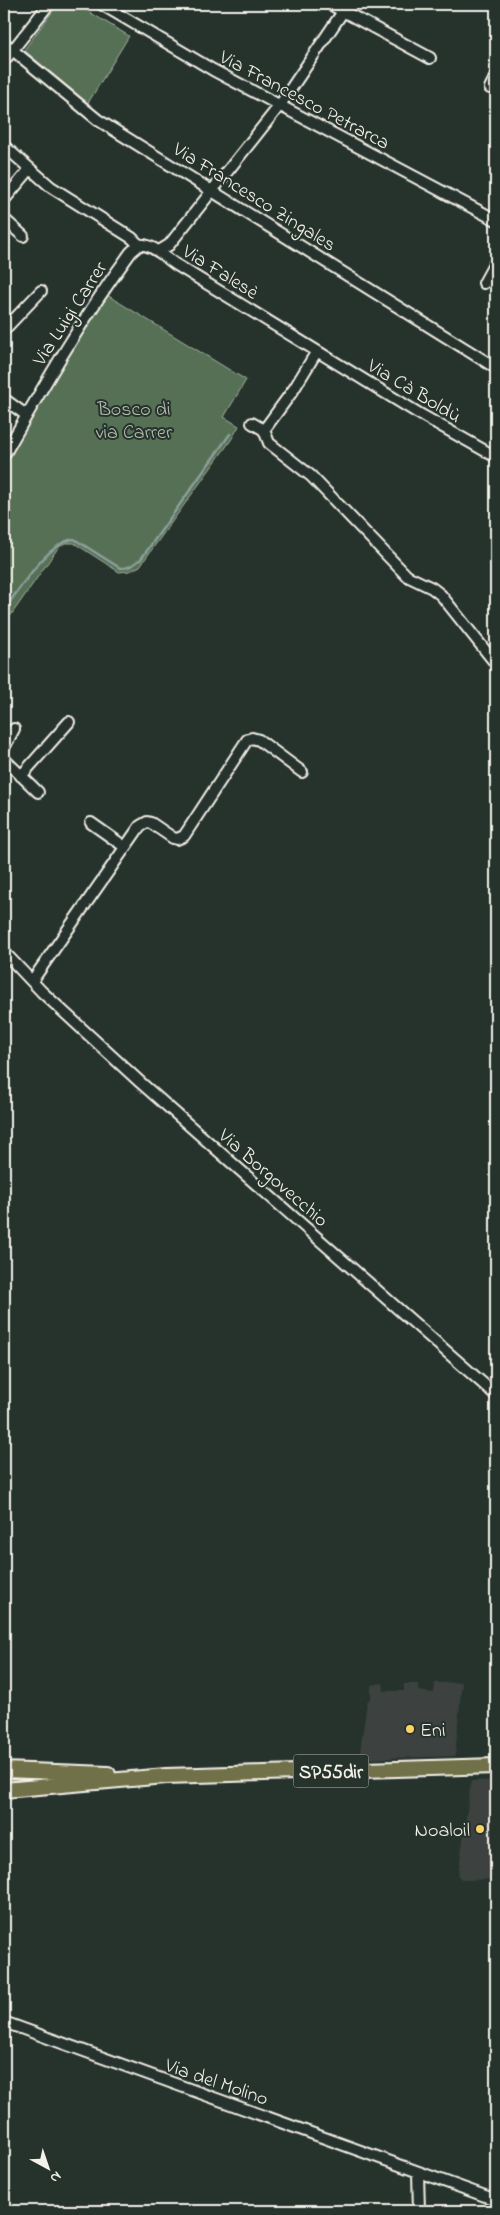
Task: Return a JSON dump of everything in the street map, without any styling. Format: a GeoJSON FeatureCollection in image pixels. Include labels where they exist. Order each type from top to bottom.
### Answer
{"type":"FeatureCollection","features":[{"type":"Feature","properties":{"kind":"highway","name":"SP55dir"},"geometry":{"type":"LineString","coordinates":[[4,1790],[166,1776],[496,1766]]}},
{"type":"Feature","properties":{"kind":"highway","name":"SP55dir"},"geometry":{"type":"LineString","coordinates":[[4,1770],[166,1776]]}},
{"type":"Feature","properties":{"kind":"street"},"geometry":{"type":"LineString","coordinates":[[4,61],[14,51],[49,4]]}},
{"type":"Feature","properties":{"kind":"street","name":"Via Francesco Petrarca"},"geometry":{"type":"LineString","coordinates":[[101,4],[182,53],[496,220]]}},
{"type":"Feature","properties":{"kind":"street"},"geometry":{"type":"LineString","coordinates":[[330,4],[346,8],[430,58]]}},
{"type":"Feature","properties":{"kind":"street"},"geometry":{"type":"LineString","coordinates":[[158,251],[169,245],[280,106],[346,8]]}},
{"type":"Feature","properties":{"kind":"street","name":"Via Francesco Zingales"},"geometry":{"type":"LineString","coordinates":[[4,42],[98,120],[496,368]]}},
{"type":"Feature","properties":{"kind":"street"},"geometry":{"type":"LineString","coordinates":[[490,88],[496,76]]}},
{"type":"Feature","properties":{"kind":"street","name":"Via Falesè"},"geometry":{"type":"LineString","coordinates":[[4,146],[50,187],[132,238],[139,245],[144,244],[158,251],[175,264],[317,351]]}},
{"type":"Feature","properties":{"kind":"street"},"geometry":{"type":"LineString","coordinates":[[4,200],[30,169]]}},
{"type":"Feature","properties":{"kind":"street"},"geometry":{"type":"LineString","coordinates":[[4,219],[23,236]]}},
{"type":"Feature","properties":{"kind":"street","name":"Via Luigi Carrer"},"geometry":{"type":"LineString","coordinates":[[4,455],[87,313],[131,252],[139,245]]}},
{"type":"Feature","properties":{"kind":"street"},"geometry":{"type":"LineString","coordinates":[[484,283],[496,261]]}},
{"type":"Feature","properties":{"kind":"street"},"geometry":{"type":"LineString","coordinates":[[4,330],[41,291]]}},
{"type":"Feature","properties":{"kind":"street"},"geometry":{"type":"LineString","coordinates":[[264,430],[294,389],[317,351]]}},
{"type":"Feature","properties":{"kind":"street","name":"Via Cà Boldù"},"geometry":{"type":"LineString","coordinates":[[317,351],[432,422],[496,455]]}},
{"type":"Feature","properties":{"kind":"street"},"geometry":{"type":"LineString","coordinates":[[4,399],[26,415]]}},
{"type":"Feature","properties":{"kind":"street"},"geometry":{"type":"LineString","coordinates":[[252,423],[264,430],[269,443],[311,476],[407,576],[432,588],[440,595],[496,664]]}},
{"type":"Feature","properties":{"kind":"street"},"geometry":{"type":"LineString","coordinates":[[21,776],[69,722]]}},
{"type":"Feature","properties":{"kind":"street"},"geometry":{"type":"LineString","coordinates":[[4,748],[14,729]]}},
{"type":"Feature","properties":{"kind":"street"},"geometry":{"type":"LineString","coordinates":[[32,981],[140,826],[147,822],[173,838],[177,839],[184,836],[247,740],[252,738],[259,740],[302,772]]}},
{"type":"Feature","properties":{"kind":"street"},"geometry":{"type":"LineString","coordinates":[[4,759],[38,792]]}},
{"type":"Feature","properties":{"kind":"street"},"geometry":{"type":"LineString","coordinates":[[92,823],[125,847]]}},
{"type":"Feature","properties":{"kind":"street","name":"Via Borgovecchio"},"geometry":{"type":"LineString","coordinates":[[4,952],[32,981],[141,1083],[496,1394]]}},
{"type":"Feature","properties":{"kind":"street","name":"Via del Molino"},"geometry":{"type":"LineString","coordinates":[[4,2022],[496,2200]]}},
{"type":"Feature","properties":{"kind":"street"},"geometry":{"type":"LineString","coordinates":[[418,2172],[419,2211]]}},
{"type":"Feature","properties":{"kind":"shaded area","name":"Eni"},"geometry":{"type":"Polygon","coordinates":[[[462,1682],[455,1756],[359,1759],[367,1702],[371,1697],[371,1685],[383,1683],[384,1691],[404,1691],[404,1684],[418,1684],[418,1691],[434,1693],[435,1683],[462,1682]]]}},
{"type":"Feature","properties":{"kind":"shaded area","name":"Noaloil"},"geometry":{"type":"Polygon","coordinates":[[[496,1780],[496,1879],[463,1880],[458,1876],[471,1781],[496,1780]]]}},
{"type":"Feature","properties":{"kind":"green space"},"geometry":{"type":"Polygon","coordinates":[[[58,4],[76,4],[129,36],[88,103],[24,50],[58,4]]]}},
{"type":"Feature","properties":{"kind":"green space","name":"Bosco di via Carrer"},"geometry":{"type":"Polygon","coordinates":[[[107,295],[246,380],[224,417],[239,426],[231,440],[140,566],[130,571],[119,572],[74,543],[65,543],[58,548],[4,625],[4,464],[80,332],[107,295]]]}},
{"type":"Feature","properties":{"kind":"green space"},"geometry":{"type":"Polygon","coordinates":[[[4,1776],[40,1778],[41,1780],[4,1786],[4,1776]]]}},
{"type":"Feature","properties":{"kind":"waterway"},"geometry":{"type":"LineString","coordinates":[[4,610],[35,568],[64,542],[74,539],[120,568],[129,567],[141,559],[230,434]]}},
{"type":"Feature","properties":{"kind":"place","name":"Eni"},"geometry":{"type":"Point","coordinates":[410,1729]}},
{"type":"Feature","properties":{"kind":"place","name":"Noaloil"},"geometry":{"type":"Point","coordinates":[480,1829]}}]}
